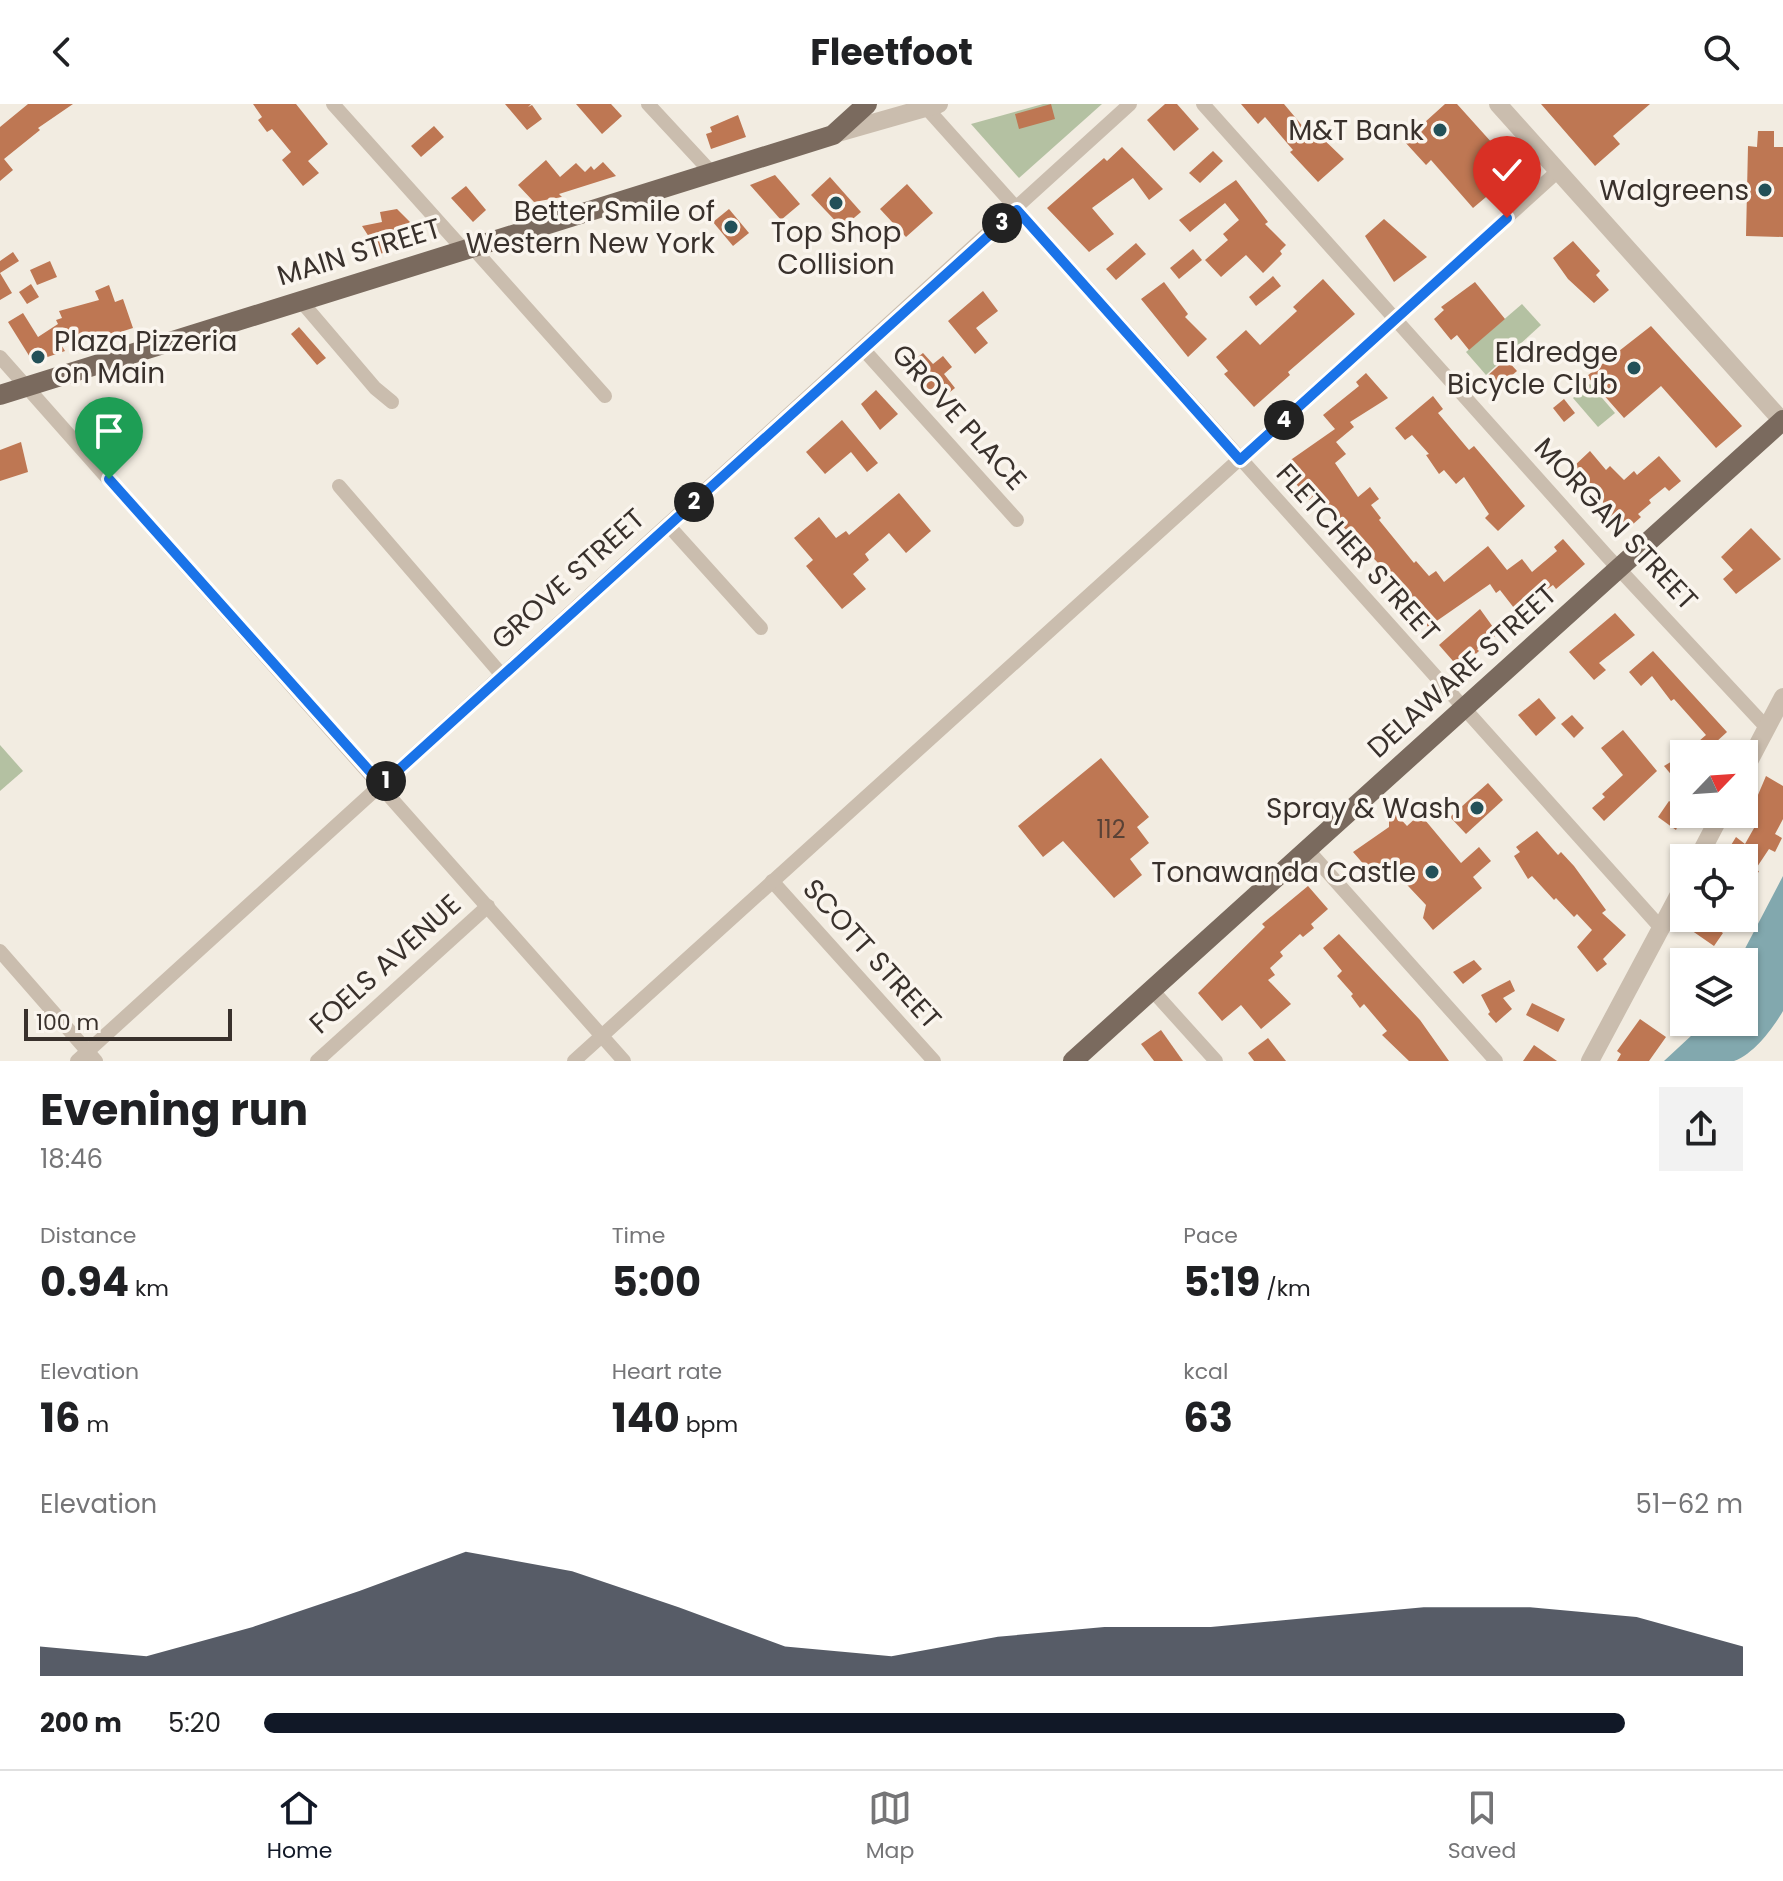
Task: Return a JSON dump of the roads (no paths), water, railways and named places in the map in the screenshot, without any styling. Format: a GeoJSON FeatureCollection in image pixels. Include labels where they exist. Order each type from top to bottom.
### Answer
{"type":"FeatureCollection","features":[{"type":"Feature","properties":{"kind":"main road"},"geometry":{"type":"LineString","coordinates":[[833,135],[867,104]]}},
{"type":"Feature","properties":{"kind":"main road","name":"MAIN STREET"},"geometry":{"type":"LineString","coordinates":[[0,395],[833,135]]}},
{"type":"Feature","properties":{"kind":"main road","name":"DELAWARE STREET"},"geometry":{"type":"LineString","coordinates":[[1073,1061],[1783,421]]}},
{"type":"Feature","properties":{"kind":"street"},"geometry":{"type":"LineString","coordinates":[[333,104],[605,396]]}},
{"type":"Feature","properties":{"kind":"street"},"geometry":{"type":"LineString","coordinates":[[648,104],[711,172]]}},
{"type":"Feature","properties":{"kind":"street","name":"GROVE STREET"},"geometry":{"type":"LineString","coordinates":[[87,1058],[501,674],[1017,210],[1130,104]]}},
{"type":"Feature","properties":{"kind":"street","name":"MORGAN STREET"},"geometry":{"type":"LineString","coordinates":[[1203,104],[1394,320],[1767,728]]}},
{"type":"Feature","properties":{"kind":"street"},"geometry":{"type":"LineString","coordinates":[[1498,104],[1783,421]]}},
{"type":"Feature","properties":{"kind":"street","name":"MAIN STREET"},"geometry":{"type":"LineString","coordinates":[[833,135],[930,105]]}},
{"type":"Feature","properties":{"kind":"street","name":"FLETCHER STREET"},"geometry":{"type":"LineString","coordinates":[[930,105],[1017,210],[1661,928]]}},
{"type":"Feature","properties":{"kind":"street"},"geometry":{"type":"LineString","coordinates":[[574,1061],[1558,171]]}},
{"type":"Feature","properties":{"kind":"street"},"geometry":{"type":"LineString","coordinates":[[300,300],[375,388],[392,402]]}},
{"type":"Feature","properties":{"kind":"street","name":"GROVE PLACE"},"geometry":{"type":"LineString","coordinates":[[863,349],[1017,520]]}},
{"type":"Feature","properties":{"kind":"street"},"geometry":{"type":"LineString","coordinates":[[0,357],[624,1061]]}},
{"type":"Feature","properties":{"kind":"street"},"geometry":{"type":"LineString","coordinates":[[339,486],[501,674]]}},
{"type":"Feature","properties":{"kind":"street"},"geometry":{"type":"LineString","coordinates":[[668,525],[761,628]]}},
{"type":"Feature","properties":{"kind":"street"},"geometry":{"type":"LineString","coordinates":[[1758,745],[1783,697]]}},
{"type":"Feature","properties":{"kind":"street"},"geometry":{"type":"LineString","coordinates":[[1307,849],[1496,1061]]}},
{"type":"Feature","properties":{"kind":"street","name":"SCOTT STREET"},"geometry":{"type":"LineString","coordinates":[[772,881],[934,1061]]}},
{"type":"Feature","properties":{"kind":"street","name":"FOELS AVENUE"},"geometry":{"type":"LineString","coordinates":[[317,1061],[488,906]]}},
{"type":"Feature","properties":{"kind":"street"},"geometry":{"type":"LineString","coordinates":[[1590,1061],[1670,911]]}},
{"type":"Feature","properties":{"kind":"street"},"geometry":{"type":"LineString","coordinates":[[0,951],[87,1058]]}},
{"type":"Feature","properties":{"kind":"street"},"geometry":{"type":"LineString","coordinates":[[1152,990],[1216,1061]]}},
{"type":"Feature","properties":{"kind":"water"},"geometry":{"type":"Polygon","coordinates":[[[1783,876],[1783,1011],[1779,1018],[1756,1047],[1734,1061],[1664,1061],[1691,1036],[1758,1036],[1758,948],[1745,948],[1754,932],[1758,932],[1758,924],[1783,876]]]}},
{"type":"Feature","properties":{"kind":"place","name":"M&T Bank"},"geometry":{"type":"Point","coordinates":[1440,130]}},
{"type":"Feature","properties":{"kind":"place","name":"Walgreens"},"geometry":{"type":"Point","coordinates":[1765,190]}},
{"type":"Feature","properties":{"kind":"place","name":"Top Shop Collision"},"geometry":{"type":"Point","coordinates":[836,203]}},
{"type":"Feature","properties":{"kind":"place","name":"Better Smile of Western New York"},"geometry":{"type":"Point","coordinates":[731,227]}},
{"type":"Feature","properties":{"kind":"place","name":"Plaza Pizzeria on Main"},"geometry":{"type":"Point","coordinates":[38,357]}},
{"type":"Feature","properties":{"kind":"place","name":"Eldredge Bicycle Club"},"geometry":{"type":"Point","coordinates":[1634,368]}},
{"type":"Feature","properties":{"kind":"place","name":"Spray & Wash"},"geometry":{"type":"Point","coordinates":[1477,808]}},
{"type":"Feature","properties":{"kind":"place","name":"Tonawanda Castle"},"geometry":{"type":"Point","coordinates":[1432,872]}}]}
